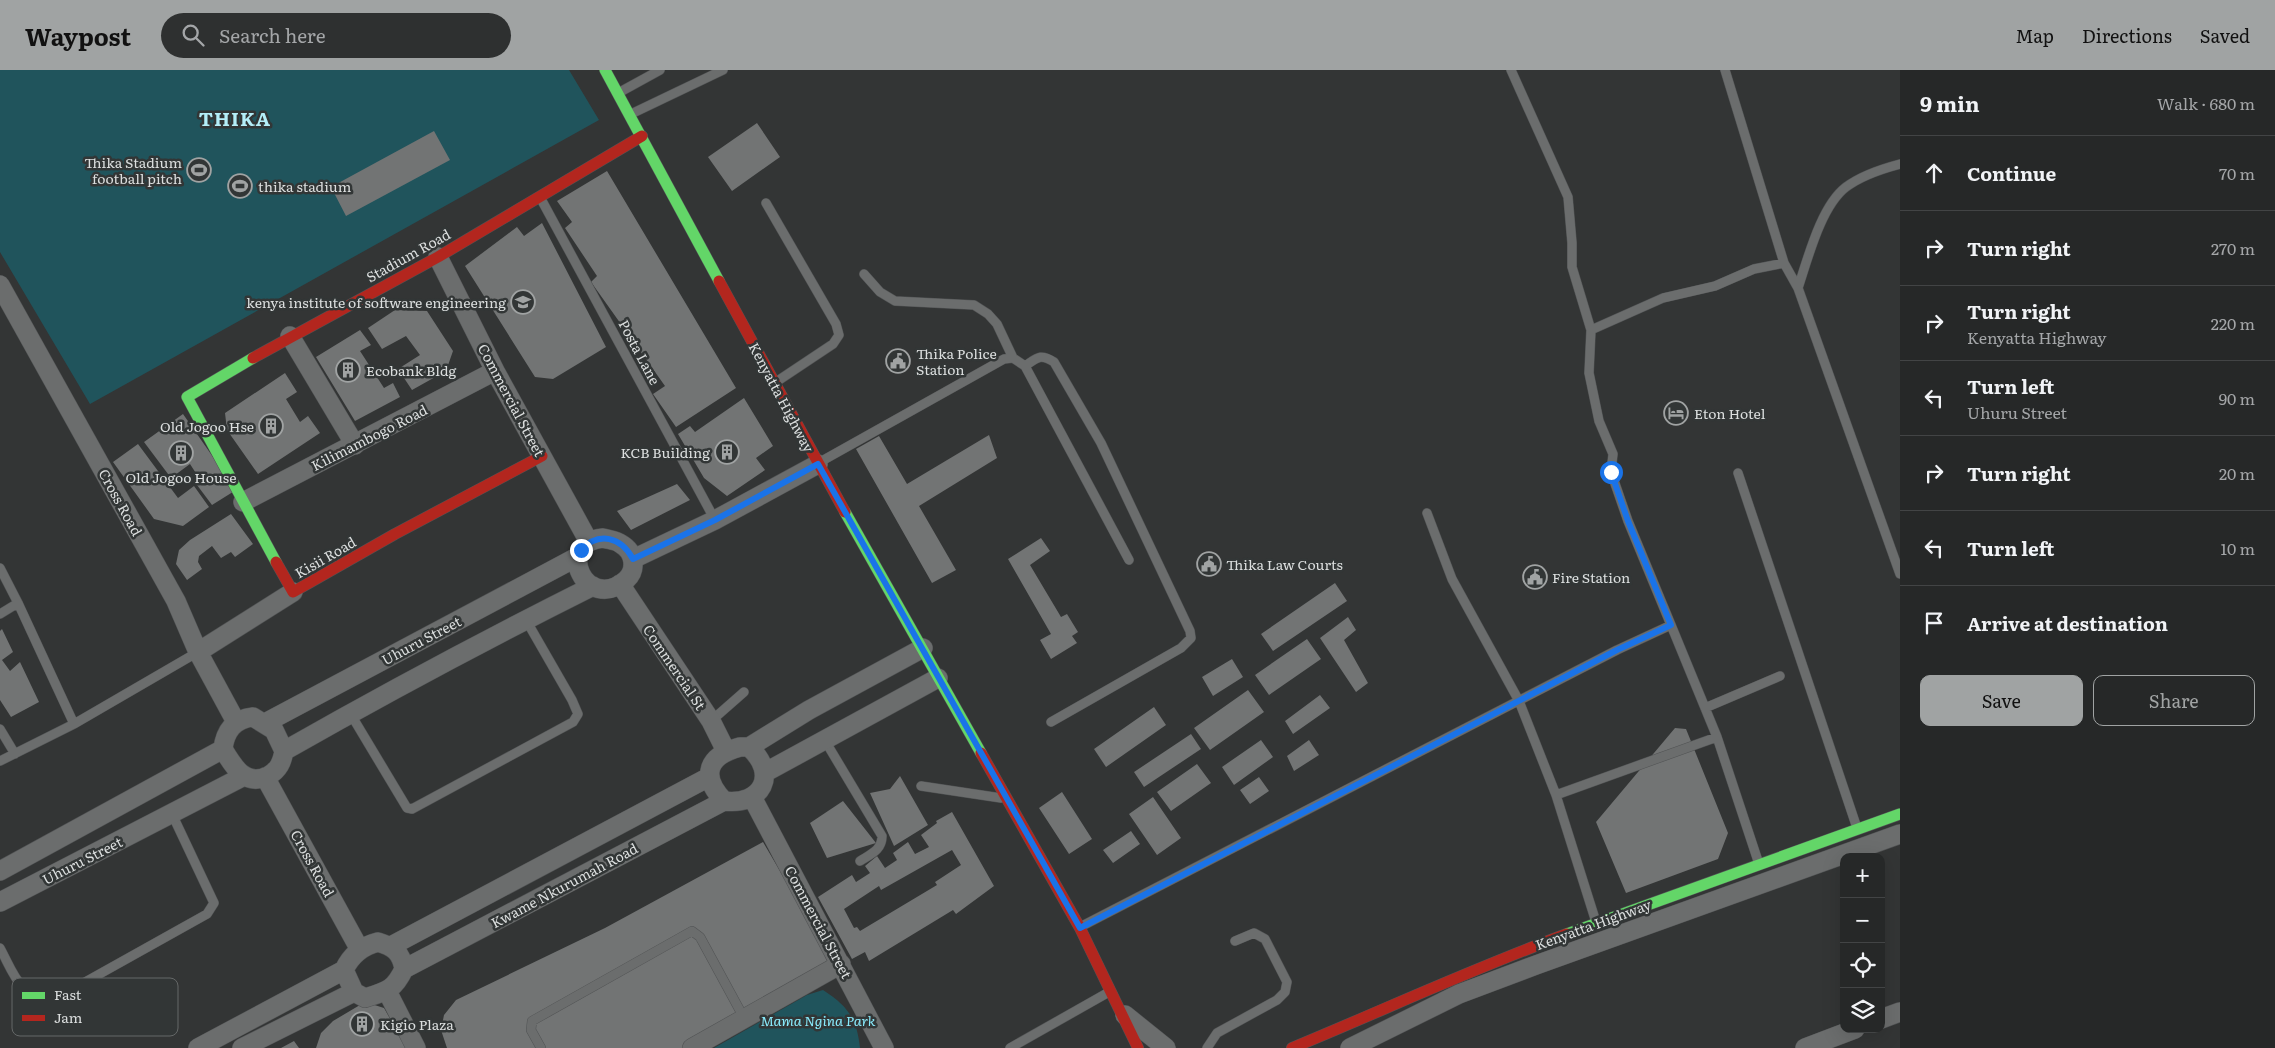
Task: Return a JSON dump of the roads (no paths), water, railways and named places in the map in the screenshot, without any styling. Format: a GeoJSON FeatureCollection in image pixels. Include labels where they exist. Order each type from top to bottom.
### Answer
{"type":"FeatureCollection","features":[{"type":"Feature","properties":{"kind":"street","name":"Kenyatta Highway"},"geometry":{"type":"LineString","coordinates":[[605,70],[818,464],[923,648],[938,678],[1009,799],[1080,928],[1138,1048]]}},
{"type":"Feature","properties":{"kind":"street","name":"Stadium Road"},"geometry":{"type":"LineString","coordinates":[[188,397],[290,336],[438,256],[642,136]]}},
{"type":"Feature","properties":{"kind":"street","name":"Commercial Street"},"geometry":{"type":"LineString","coordinates":[[438,256],[495,372],[589,542]]}},
{"type":"Feature","properties":{"kind":"street","name":"Cross Road"},"geometry":{"type":"LineString","coordinates":[[0,285],[176,601],[198,652],[236,722]]}},
{"type":"Feature","properties":{"kind":"street"},"geometry":{"type":"LineString","coordinates":[[290,336],[355,445]]}},
{"type":"Feature","properties":{"kind":"street","name":"Kilimambogo Road"},"geometry":{"type":"LineString","coordinates":[[243,502],[495,372]]}},
{"type":"Feature","properties":{"kind":"street","name":"Kisii Road"},"geometry":{"type":"LineString","coordinates":[[188,397],[293,592],[395,534],[542,456]]}},
{"type":"Feature","properties":{"kind":"street"},"geometry":{"type":"LineString","coordinates":[[633,559],[715,520],[818,464]]}},
{"type":"Feature","properties":{"kind":"street"},"geometry":{"type":"LineString","coordinates":[[603,538],[621,544],[633,559],[631,575],[620,584],[608,588],[594,586],[585,581],[580,573],[577,557],[589,542],[603,538]]}},
{"type":"Feature","properties":{"kind":"street","name":"Uhuru Street"},"geometry":{"type":"LineString","coordinates":[[265,723],[577,557]]}},
{"type":"Feature","properties":{"kind":"street","name":"Commercial St"},"geometry":{"type":"LineString","coordinates":[[620,584],[711,721],[726,751]]}},
{"type":"Feature","properties":{"kind":"street"},"geometry":{"type":"LineString","coordinates":[[284,751],[350,713],[594,586]]}},
{"type":"Feature","properties":{"kind":"street"},"geometry":{"type":"LineString","coordinates":[[198,652],[293,592]]}},
{"type":"Feature","properties":{"kind":"street"},"geometry":{"type":"LineString","coordinates":[[749,747],[761,761],[766,772],[763,786],[752,797],[740,801],[724,801],[714,791],[708,777],[710,767],[718,756],[726,751],[749,747],[809,710],[923,648]]}},
{"type":"Feature","properties":{"kind":"street"},"geometry":{"type":"LineString","coordinates":[[766,772],[938,678]]}},
{"type":"Feature","properties":{"kind":"street"},"geometry":{"type":"LineString","coordinates":[[253,717],[274,730],[284,751],[280,767],[265,777],[256,780],[244,776],[235,769],[223,749],[224,738],[236,722],[253,717]]}},
{"type":"Feature","properties":{"kind":"street","name":"Uhuru Street"},"geometry":{"type":"LineString","coordinates":[[0,872],[223,749]]}},
{"type":"Feature","properties":{"kind":"street","name":"Uhuru Street"},"geometry":{"type":"LineString","coordinates":[[0,902],[244,776]]}},
{"type":"Feature","properties":{"kind":"street","name":"Cross Road"},"geometry":{"type":"LineString","coordinates":[[265,777],[360,950]]}},
{"type":"Feature","properties":{"kind":"street","name":"Kwame Nkurumah Road"},"geometry":{"type":"LineString","coordinates":[[391,946],[708,777]]}},
{"type":"Feature","properties":{"kind":"street","name":"Commercial Street"},"geometry":{"type":"LineString","coordinates":[[752,797],[884,1048]]}},
{"type":"Feature","properties":{"kind":"street","name":"Kwame Nkurumah Road"},"geometry":{"type":"LineString","coordinates":[[404,969],[724,801]]}},
{"type":"Feature","properties":{"kind":"street","name":"Kenyatta Highway"},"geometry":{"type":"LineString","coordinates":[[1292,1048],[1421,994],[1492,961],[1900,814]]}},
{"type":"Feature","properties":{"kind":"street","name":"Kenyatta Highway"},"geometry":{"type":"LineString","coordinates":[[1350,1048],[1459,994],[1900,834]]}},
{"type":"Feature","properties":{"kind":"street"},"geometry":{"type":"LineString","coordinates":[[198,1048],[344,970],[352,956],[378,942],[391,946],[402,958],[404,969],[394,987],[365,998],[354,992],[344,970]]}},
{"type":"Feature","properties":{"kind":"street"},"geometry":{"type":"LineString","coordinates":[[692,1048],[841,964]]}},
{"type":"Feature","properties":{"kind":"street"},"geometry":{"type":"LineString","coordinates":[[387,991],[416,1048]]}},
{"type":"Feature","properties":{"kind":"street"},"geometry":{"type":"LineString","coordinates":[[242,1048],[354,992]]}},
{"type":"Feature","properties":{"kind":"street","name":"Kenyatta Highway"},"geometry":{"type":"LineString","coordinates":[[1120,1011],[1166,1048]]}},
{"type":"Feature","properties":{"kind":"street"},"geometry":{"type":"LineString","coordinates":[[1885,1018],[1900,1012]]}},
{"type":"Feature","properties":{"kind":"street"},"geometry":{"type":"LineString","coordinates":[[1805,1048],[1844,1033]]}},
{"type":"Feature","properties":{"kind":"lane"},"geometry":{"type":"LineString","coordinates":[[618,93],[660,70]]}},
{"type":"Feature","properties":{"kind":"lane"},"geometry":{"type":"LineString","coordinates":[[629,115],[723,70]]}},
{"type":"Feature","properties":{"kind":"lane"},"geometry":{"type":"LineString","coordinates":[[1511,70],[1568,197],[1572,267],[1591,330],[1588,373],[1598,421],[1613,454],[1611,472],[1628,521],[1717,737],[1759,864]]}},
{"type":"Feature","properties":{"kind":"lane"},"geometry":{"type":"LineString","coordinates":[[1724,70],[1784,263],[1798,288],[1900,574]]}},
{"type":"Feature","properties":{"kind":"lane"},"geometry":{"type":"LineString","coordinates":[[1798,288],[1823,216],[1845,187],[1873,172],[1900,164]]}},
{"type":"Feature","properties":{"kind":"lane","name":"Posta Lane"},"geometry":{"type":"LineString","coordinates":[[540,196],[715,520]]}},
{"type":"Feature","properties":{"kind":"lane"},"geometry":{"type":"LineString","coordinates":[[766,203],[836,324],[839,335],[833,344],[775,382]]}},
{"type":"Feature","properties":{"kind":"lane"},"geometry":{"type":"LineString","coordinates":[[1591,330],[1663,298],[1714,286],[1754,269],[1784,263]]}},
{"type":"Feature","properties":{"kind":"lane"},"geometry":{"type":"LineString","coordinates":[[864,274],[880,292],[895,301],[974,305],[988,314],[998,324],[1013,358],[1024,366],[1129,560]]}},
{"type":"Feature","properties":{"kind":"lane"},"geometry":{"type":"LineString","coordinates":[[1024,366],[1038,357],[1046,357],[1054,362],[1100,443],[1190,631],[1190,638],[1181,648],[1051,722]]}},
{"type":"Feature","properties":{"kind":"lane"},"geometry":{"type":"LineString","coordinates":[[818,464],[978,373],[1004,359],[1013,358]]}},
{"type":"Feature","properties":{"kind":"lane"},"geometry":{"type":"LineString","coordinates":[[1738,472],[1858,830]]}},
{"type":"Feature","properties":{"kind":"lane"},"geometry":{"type":"LineString","coordinates":[[1427,513],[1452,579],[1519,701],[1556,795],[1596,922]]}},
{"type":"Feature","properties":{"kind":"lane"},"geometry":{"type":"LineString","coordinates":[[0,568],[74,724]]}},
{"type":"Feature","properties":{"kind":"lane"},"geometry":{"type":"LineString","coordinates":[[0,614],[18,603]]}},
{"type":"Feature","properties":{"kind":"lane"},"geometry":{"type":"LineString","coordinates":[[350,713],[407,808],[414,808],[573,722],[578,714],[526,620]]}},
{"type":"Feature","properties":{"kind":"lane"},"geometry":{"type":"LineString","coordinates":[[1080,928],[1617,650],[1671,625]]}},
{"type":"Feature","properties":{"kind":"lane"},"geometry":{"type":"LineString","coordinates":[[0,761],[74,724],[198,652]]}},
{"type":"Feature","properties":{"kind":"lane"},"geometry":{"type":"LineString","coordinates":[[1705,708],[1780,676]]}},
{"type":"Feature","properties":{"kind":"lane"},"geometry":{"type":"LineString","coordinates":[[711,721],[744,692]]}},
{"type":"Feature","properties":{"kind":"lane"},"geometry":{"type":"LineString","coordinates":[[0,730],[15,754]]}},
{"type":"Feature","properties":{"kind":"lane"},"geometry":{"type":"LineString","coordinates":[[1556,795],[1717,737]]}},
{"type":"Feature","properties":{"kind":"lane"},"geometry":{"type":"LineString","coordinates":[[824,739],[882,836],[882,844],[878,850],[860,861]]}},
{"type":"Feature","properties":{"kind":"lane"},"geometry":{"type":"LineString","coordinates":[[921,786],[1009,799]]}},
{"type":"Feature","properties":{"kind":"lane"},"geometry":{"type":"LineString","coordinates":[[93,978],[208,914],[214,903],[172,814]]}},
{"type":"Feature","properties":{"kind":"lane"},"geometry":{"type":"LineString","coordinates":[[541,1048],[531,1030],[532,1021],[692,931],[700,937],[744,1018]]}},
{"type":"Feature","properties":{"kind":"lane"},"geometry":{"type":"LineString","coordinates":[[1207,1048],[1217,1033],[1277,1000],[1285,992],[1287,982],[1266,939],[1254,933],[1235,941]]}},
{"type":"Feature","properties":{"kind":"lane"},"geometry":{"type":"LineString","coordinates":[[0,948],[17,978]]}},
{"type":"Feature","properties":{"kind":"lane"},"geometry":{"type":"LineString","coordinates":[[1010,1048],[1110,992]]}},
{"type":"Feature","properties":{"kind":"place","name":"Thika Stadium football pitch"},"geometry":{"type":"Point","coordinates":[199,170]}},
{"type":"Feature","properties":{"kind":"place","name":"thika stadium"},"geometry":{"type":"Point","coordinates":[240,186]}},
{"type":"Feature","properties":{"kind":"place","name":"kenya institute of software engineering"},"geometry":{"type":"Point","coordinates":[523,302]}},
{"type":"Feature","properties":{"kind":"place","name":"Thika Police Station"},"geometry":{"type":"Point","coordinates":[898,361]}},
{"type":"Feature","properties":{"kind":"place","name":"Ecobank Bldg"},"geometry":{"type":"Point","coordinates":[348,370]}},
{"type":"Feature","properties":{"kind":"place","name":"Eton Hotel"},"geometry":{"type":"Point","coordinates":[1676,413]}},
{"type":"Feature","properties":{"kind":"place","name":"Old Jogoo Hse"},"geometry":{"type":"Point","coordinates":[271,426]}},
{"type":"Feature","properties":{"kind":"place","name":"KCB Building"},"geometry":{"type":"Point","coordinates":[727,452]}},
{"type":"Feature","properties":{"kind":"place","name":"Old Jogoo House"},"geometry":{"type":"Point","coordinates":[181,453]}},
{"type":"Feature","properties":{"kind":"place","name":"Thika Law Courts"},"geometry":{"type":"Point","coordinates":[1209,564]}},
{"type":"Feature","properties":{"kind":"place","name":"Fire Station"},"geometry":{"type":"Point","coordinates":[1535,577]}},
{"type":"Feature","properties":{"kind":"place","name":"Kigio Plaza"},"geometry":{"type":"Point","coordinates":[362,1024]}},
{"type":"Feature","properties":{"kind":"district","name":"THIKA"},"geometry":{"type":"Point","coordinates":[235,118]}},
{"type":"Feature","properties":{"kind":"park label","name":"Mama Ngina Park"},"geometry":{"type":"Point","coordinates":[818,1020]}}]}
